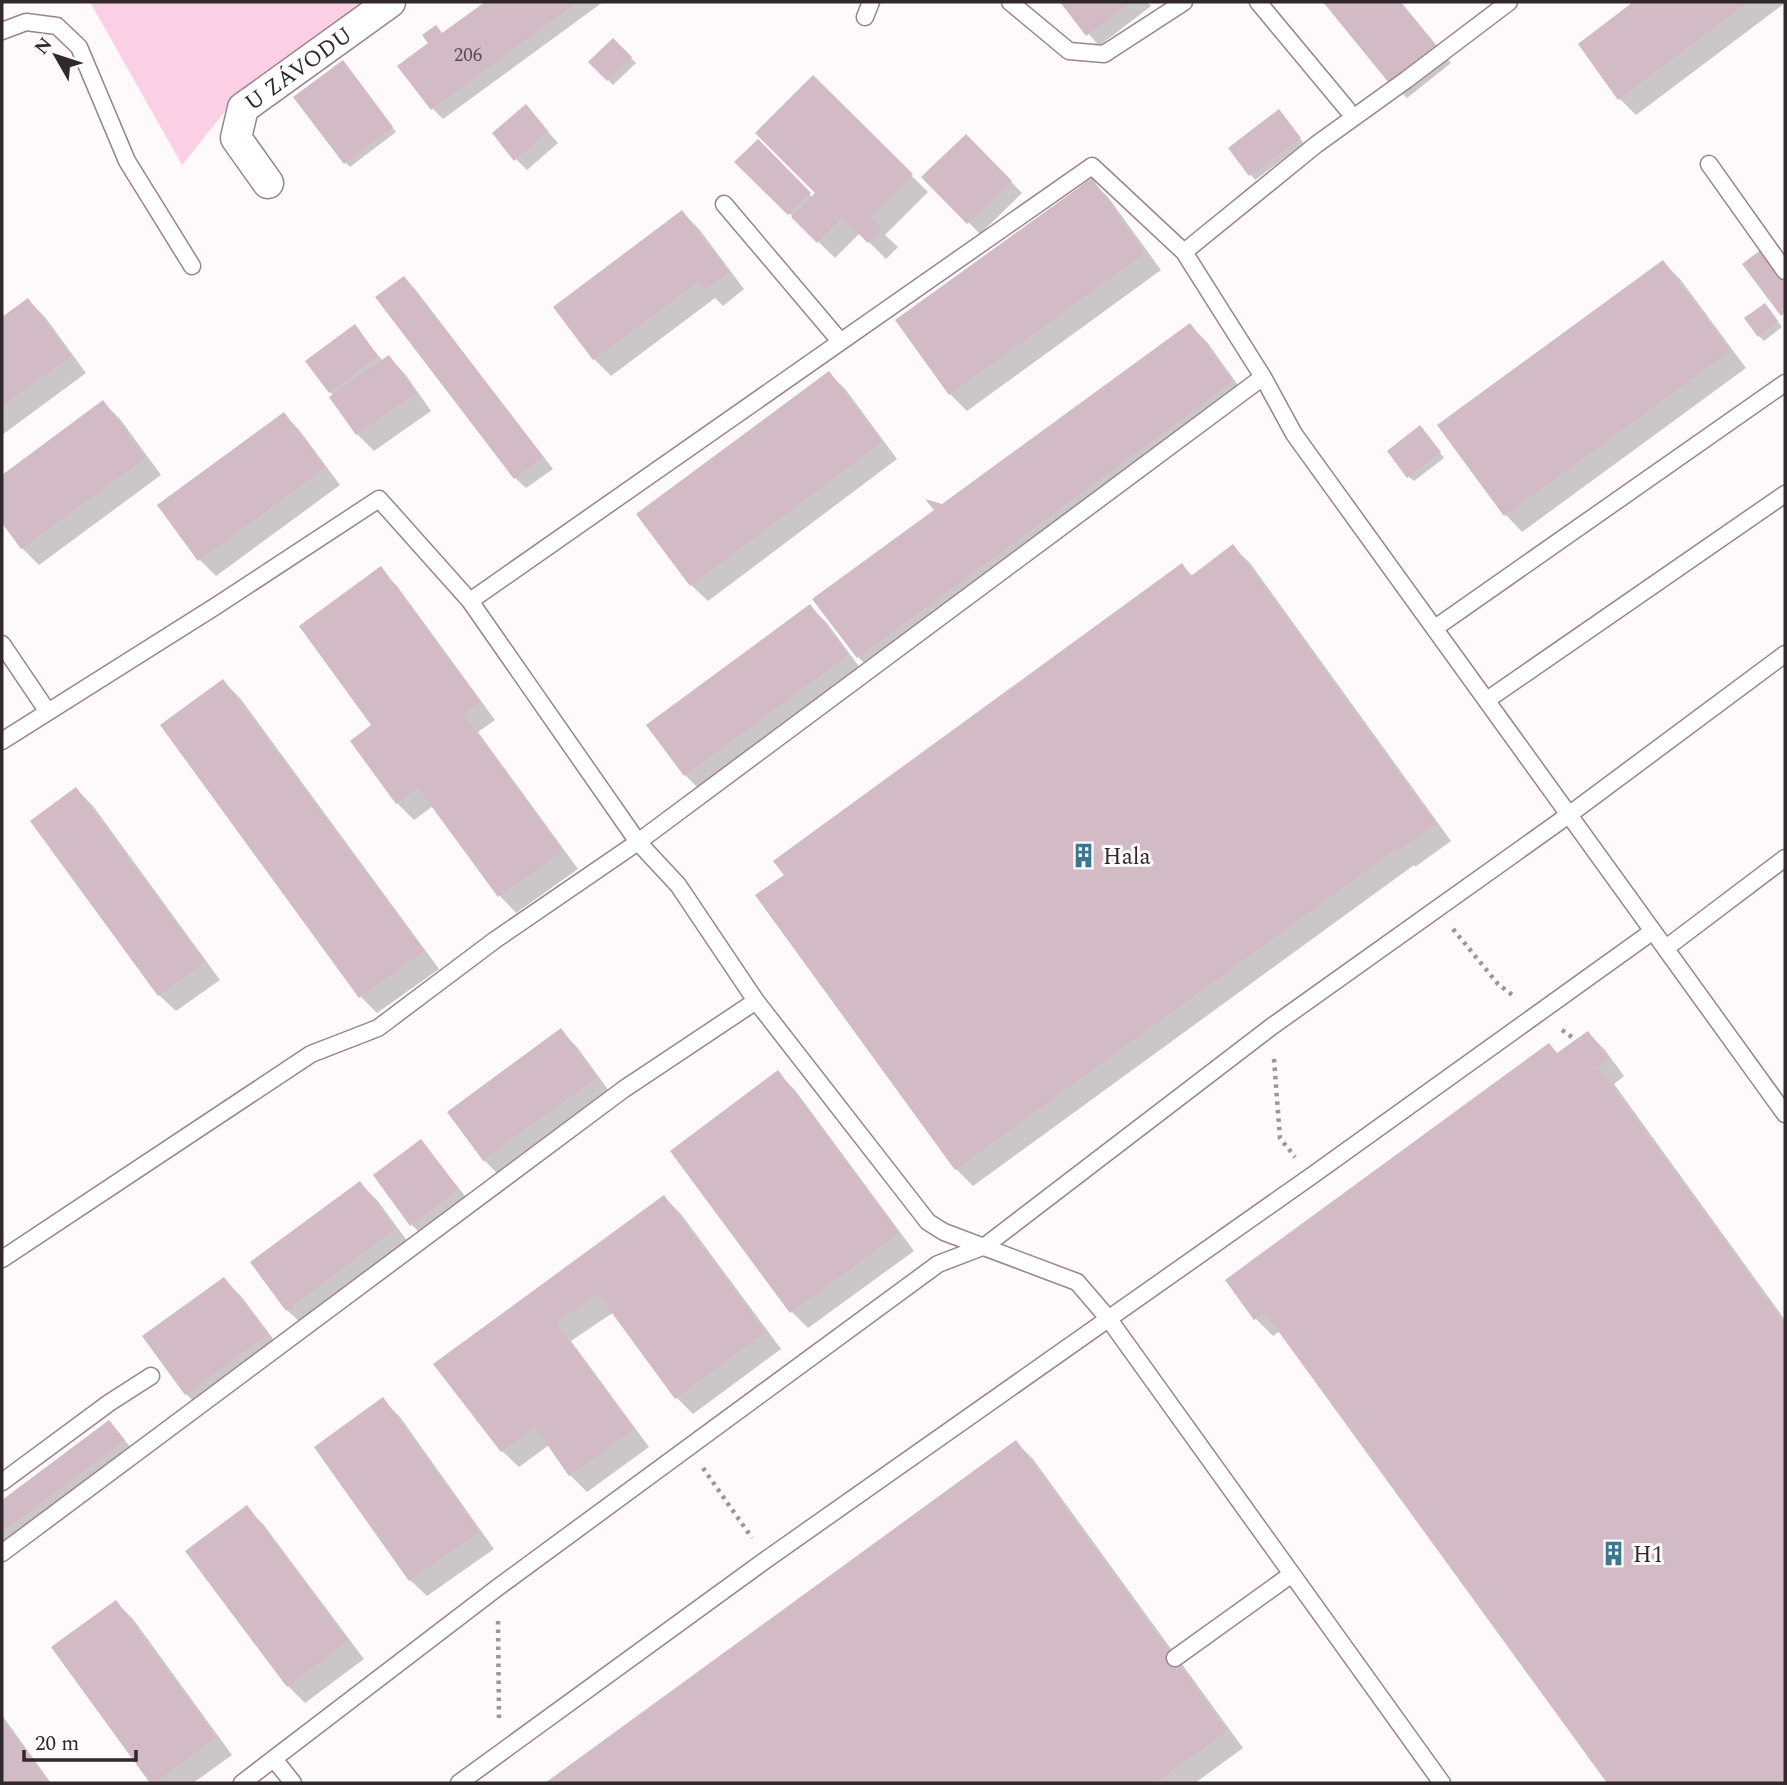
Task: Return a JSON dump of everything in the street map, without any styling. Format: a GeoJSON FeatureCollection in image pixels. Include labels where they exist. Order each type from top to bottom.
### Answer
{"type":"FeatureCollection","features":[{"type":"Feature","properties":{"kind":"street","name":"U ZÁVODU"},"geometry":{"type":"LineString","coordinates":[[268,183],[236,138],[243,108],[390,2]]}},
{"type":"Feature","properties":{"kind":"lane"},"geometry":{"type":"LineString","coordinates":[[1010,2],[1069,51],[1104,54],[1184,2]]}},
{"type":"Feature","properties":{"kind":"lane"},"geometry":{"type":"LineString","coordinates":[[1258,2],[1347,109]]}},
{"type":"Feature","properties":{"kind":"lane"},"geometry":{"type":"LineString","coordinates":[[1184,252],[1317,144],[1509,2]]}},
{"type":"Feature","properties":{"kind":"lane"},"geometry":{"type":"LineString","coordinates":[[2,31],[26,22],[57,26],[79,47],[127,161],[191,266]]}},
{"type":"Feature","properties":{"kind":"lane"},"geometry":{"type":"LineString","coordinates":[[1709,164],[1785,271]]}},
{"type":"Feature","properties":{"kind":"lane"},"geometry":{"type":"LineString","coordinates":[[470,601],[1092,166],[1184,252],[1263,377],[1294,434],[1785,1114]]}},
{"type":"Feature","properties":{"kind":"lane"},"geometry":{"type":"LineString","coordinates":[[724,204],[840,341]]}},
{"type":"Feature","properties":{"kind":"lane"},"geometry":{"type":"LineString","coordinates":[[2,1259],[311,1054],[378,1028],[495,940],[638,842],[1263,377]]}},
{"type":"Feature","properties":{"kind":"lane"},"geometry":{"type":"LineString","coordinates":[[1435,628],[1785,383]]}},
{"type":"Feature","properties":{"kind":"lane"},"geometry":{"type":"LineString","coordinates":[[1487,700],[1785,494]]}},
{"type":"Feature","properties":{"kind":"lane"},"geometry":{"type":"LineString","coordinates":[[2,741],[379,499],[470,601],[638,842],[678,885],[756,1001],[928,1222],[944,1232],[1077,1282],[1108,1318],[1442,1783]]}},
{"type":"Feature","properties":{"kind":"lane"},"geometry":{"type":"LineString","coordinates":[[2,644],[48,712]]}},
{"type":"Feature","properties":{"kind":"lane"},"geometry":{"type":"LineString","coordinates":[[242,1783],[497,1588],[688,1447],[939,1264],[985,1246],[1271,1027],[1570,814],[1785,654]]}},
{"type":"Feature","properties":{"kind":"lane"},"geometry":{"type":"LineString","coordinates":[[1666,948],[1785,858]]}},
{"type":"Feature","properties":{"kind":"lane"},"geometry":{"type":"LineString","coordinates":[[459,1783],[767,1559],[1310,1177],[1653,931]]}},
{"type":"Feature","properties":{"kind":"lane"},"geometry":{"type":"LineString","coordinates":[[2,1553],[624,1089],[756,1001]]}},
{"type":"Feature","properties":{"kind":"lane"},"geometry":{"type":"LineString","coordinates":[[2,1482],[109,1403],[151,1376]]}},
{"type":"Feature","properties":{"kind":"lane"},"geometry":{"type":"LineString","coordinates":[[1175,1658],[1292,1574]]}},
{"type":"Feature","properties":{"kind":"lane"},"geometry":{"type":"LineString","coordinates":[[274,1759],[293,1783]]}},
{"type":"Feature","properties":{"kind":"path"},"geometry":{"type":"LineString","coordinates":[[1436,909],[1498,984],[1576,1040]]}},
{"type":"Feature","properties":{"kind":"path"},"geometry":{"type":"LineString","coordinates":[[1271,1027],[1280,1138],[1310,1177]]}},
{"type":"Feature","properties":{"kind":"path"},"geometry":{"type":"LineString","coordinates":[[688,1447],[767,1559]]}},
{"type":"Feature","properties":{"kind":"path"},"geometry":{"type":"LineString","coordinates":[[497,1588],[500,1753]]}},
{"type":"Feature","properties":{"kind":"shaded area"},"geometry":{"type":"Polygon","coordinates":[[[90,2],[368,2],[234,100],[182,165],[90,2]]]}},
{"type":"Feature","properties":{"kind":"building"},"geometry":{"type":"Polygon","coordinates":[[[485,2],[577,2],[431,110],[397,66],[428,43],[422,35],[436,25],[442,33],[485,2]]]}},
{"type":"Feature","properties":{"kind":"building"},"geometry":{"type":"Polygon","coordinates":[[[1060,2],[1131,2],[1086,36],[1060,2]]]}},
{"type":"Feature","properties":{"kind":"building"},"geometry":{"type":"Polygon","coordinates":[[[1323,2],[1400,2],[1435,45],[1389,83],[1323,2]]]}},
{"type":"Feature","properties":{"kind":"building"},"geometry":{"type":"Polygon","coordinates":[[[1633,2],[1748,2],[1618,100],[1578,44],[1633,2]]]}},
{"type":"Feature","properties":{"kind":"building"},"geometry":{"type":"Polygon","coordinates":[[[613,38],[632,57],[607,81],[588,62],[613,38]]]}},
{"type":"Feature","properties":{"kind":"building"},"geometry":{"type":"Polygon","coordinates":[[[343,60],[393,127],[344,164],[293,97],[343,60]]]}},
{"type":"Feature","properties":{"kind":"building"},"geometry":{"type":"Polygon","coordinates":[[[813,75],[913,174],[870,217],[882,229],[868,243],[842,218],[817,243],[791,217],[815,193],[755,133],[813,75]]]}},
{"type":"Feature","properties":{"kind":"building"},"geometry":{"type":"Polygon","coordinates":[[[526,104],[548,131],[514,161],[492,133],[526,104]]]}},
{"type":"Feature","properties":{"kind":"building"},"geometry":{"type":"Polygon","coordinates":[[[1279,109],[1301,138],[1249,176],[1228,148],[1279,109]]]}},
{"type":"Feature","properties":{"kind":"building"},"geometry":{"type":"Polygon","coordinates":[[[966,134],[1012,181],[967,224],[921,177],[966,134]]]}},
{"type":"Feature","properties":{"kind":"building"},"geometry":{"type":"Polygon","coordinates":[[[758,139],[811,193],[788,215],[734,162],[758,139]]]}},
{"type":"Feature","properties":{"kind":"building"},"geometry":{"type":"Polygon","coordinates":[[[1092,178],[1145,253],[949,395],[895,320],[1092,178]]]}},
{"type":"Feature","properties":{"kind":"building"},"geometry":{"type":"Polygon","coordinates":[[[682,210],[729,272],[704,290],[698,282],[593,360],[553,307],[682,210]]]}},
{"type":"Feature","properties":{"kind":"building"},"geometry":{"type":"Polygon","coordinates":[[[1762,249],[1785,280],[1785,312],[1781,316],[1742,264],[1762,249]]]}},
{"type":"Feature","properties":{"kind":"building"},"geometry":{"type":"Polygon","coordinates":[[[1663,260],[1730,351],[1504,516],[1437,425],[1663,260]]]}},
{"type":"Feature","properties":{"kind":"building"},"geometry":{"type":"Polygon","coordinates":[[[404,276],[543,457],[514,479],[375,297],[404,276]]]}},
{"type":"Feature","properties":{"kind":"building"},"geometry":{"type":"Polygon","coordinates":[[[28,298],[71,356],[2,406],[2,317],[28,298]]]}},
{"type":"Feature","properties":{"kind":"building"},"geometry":{"type":"Polygon","coordinates":[[[1765,303],[1778,321],[1758,337],[1744,318],[1765,303]]]}},
{"type":"Feature","properties":{"kind":"building"},"geometry":{"type":"Polygon","coordinates":[[[1190,323],[1233,381],[857,658],[812,599],[934,510],[925,499],[942,504],[1190,323]]]}},
{"type":"Feature","properties":{"kind":"building"},"geometry":{"type":"Polygon","coordinates":[[[355,324],[378,356],[329,393],[305,361],[355,324]]]}},
{"type":"Feature","properties":{"kind":"building"},"geometry":{"type":"Polygon","coordinates":[[[389,355],[416,393],[356,435],[329,397],[389,355]]]}},
{"type":"Feature","properties":{"kind":"building"},"geometry":{"type":"Polygon","coordinates":[[[829,371],[882,442],[690,586],[636,514],[829,371]]]}},
{"type":"Feature","properties":{"kind":"building"},"geometry":{"type":"Polygon","coordinates":[[[103,400],[145,458],[21,549],[2,523],[2,475],[103,400]]]}},
{"type":"Feature","properties":{"kind":"building"},"geometry":{"type":"Polygon","coordinates":[[[284,412],[325,468],[198,561],[157,505],[284,412]]]}},
{"type":"Feature","properties":{"kind":"building"},"geometry":{"type":"Polygon","coordinates":[[[1420,425],[1441,452],[1407,478],[1387,451],[1420,425]]]}},
{"type":"Feature","properties":{"kind":"building","name":"Hala"},"geometry":{"type":"Polygon","coordinates":[[[1233,544],[1436,824],[1397,851],[1396,849],[955,1170],[755,895],[784,875],[773,861],[1182,563],[1191,576],[1233,544]]]}},
{"type":"Feature","properties":{"kind":"building"},"geometry":{"type":"Polygon","coordinates":[[[381,566],[480,702],[463,714],[563,851],[498,897],[418,788],[396,804],[350,741],[371,725],[299,626],[381,566]]]}},
{"type":"Feature","properties":{"kind":"building"},"geometry":{"type":"Polygon","coordinates":[[[810,604],[848,655],[684,776],[646,725],[810,604]]]}},
{"type":"Feature","properties":{"kind":"building"},"geometry":{"type":"Polygon","coordinates":[[[223,679],[424,951],[359,998],[160,725],[223,679]]]}},
{"type":"Feature","properties":{"kind":"building"},"geometry":{"type":"Polygon","coordinates":[[[76,787],[205,962],[158,996],[30,821],[76,787]]]}},
{"type":"Feature","properties":{"kind":"building"},"geometry":{"type":"Polygon","coordinates":[[[561,1028],[597,1078],[486,1157],[484,1162],[447,1112],[561,1028]]]}},
{"type":"Feature","properties":{"kind":"building","name":"H1"},"geometry":{"type":"Polygon","coordinates":[[[1588,1031],[1609,1059],[1598,1067],[1785,1324],[1785,1783],[1607,1783],[1265,1313],[1254,1320],[1225,1280],[1549,1043],[1557,1053],[1588,1031]]]}},
{"type":"Feature","properties":{"kind":"building"},"geometry":{"type":"Polygon","coordinates":[[[778,1070],[899,1233],[790,1313],[670,1151],[778,1070]]]}},
{"type":"Feature","properties":{"kind":"building"},"geometry":{"type":"Polygon","coordinates":[[[421,1139],[459,1189],[410,1226],[373,1175],[421,1139]]]}},
{"type":"Feature","properties":{"kind":"building"},"geometry":{"type":"Polygon","coordinates":[[[360,1181],[395,1229],[286,1311],[250,1262],[360,1181]]]}},
{"type":"Feature","properties":{"kind":"building"},"geometry":{"type":"Polygon","coordinates":[[[664,1195],[765,1332],[675,1399],[598,1294],[556,1323],[634,1429],[569,1476],[535,1427],[501,1452],[433,1364],[664,1195]]]}},
{"type":"Feature","properties":{"kind":"building"},"geometry":{"type":"Polygon","coordinates":[[[224,1277],[268,1334],[185,1395],[142,1336],[224,1277]]]}},
{"type":"Feature","properties":{"kind":"building"},"geometry":{"type":"Polygon","coordinates":[[[383,1397],[479,1532],[409,1581],[314,1447],[383,1397]]]}},
{"type":"Feature","properties":{"kind":"building"},"geometry":{"type":"Polygon","coordinates":[[[109,1420],[125,1440],[2,1532],[2,1500],[109,1420]]]}},
{"type":"Feature","properties":{"kind":"building"},"geometry":{"type":"Polygon","coordinates":[[[1016,1440],[1227,1731],[1155,1783],[545,1783],[1016,1440]]]}},
{"type":"Feature","properties":{"kind":"building"},"geometry":{"type":"Polygon","coordinates":[[[247,1505],[348,1641],[287,1687],[185,1551],[247,1505]]]}},
{"type":"Feature","properties":{"kind":"building"},"geometry":{"type":"Polygon","coordinates":[[[116,1600],[216,1737],[154,1783],[150,1783],[51,1647],[116,1600]]]}},
{"type":"Feature","properties":{"kind":"building"},"geometry":{"type":"Polygon","coordinates":[[[2,1719],[49,1783],[2,1783],[2,1719]]]}},
{"type":"Feature","properties":{"kind":"place","name":"Hala"},"geometry":{"type":"Point","coordinates":[1083,856]}},
{"type":"Feature","properties":{"kind":"place","name":"H1"},"geometry":{"type":"Point","coordinates":[1613,1554]}}]}
